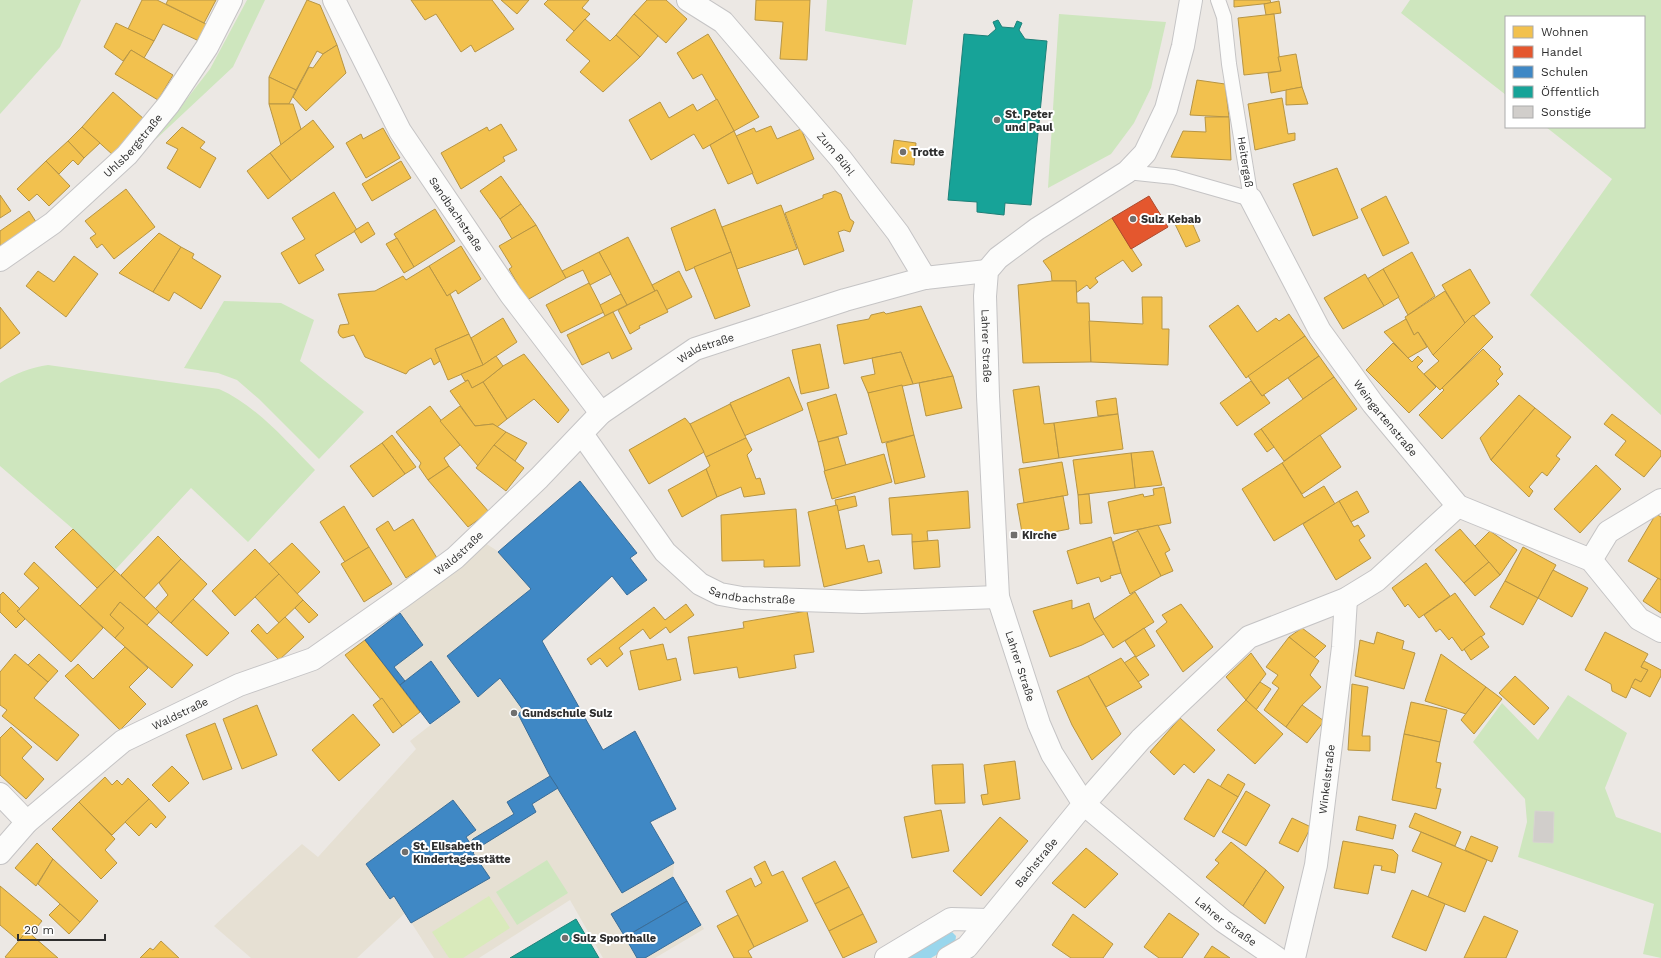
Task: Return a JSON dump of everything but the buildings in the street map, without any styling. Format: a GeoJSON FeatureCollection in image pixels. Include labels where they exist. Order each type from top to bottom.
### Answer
{"type":"FeatureCollection","features":[{"type":"Feature","properties":{"kind":"street","name":"Uhlsbergstraße"},"geometry":{"type":"LineString","coordinates":[[0,260],[53,223],[127,155],[169,104],[207,47],[232,0]]}},
{"type":"Feature","properties":{"kind":"street","name":"Sandbachstraße"},"geometry":{"type":"LineString","coordinates":[[334,0],[400,131],[511,295],[601,413]]}},
{"type":"Feature","properties":{"kind":"street","name":"Zum Bühl"},"geometry":{"type":"LineString","coordinates":[[688,0],[723,22],[836,153],[898,233],[925,278]]}},
{"type":"Feature","properties":{"kind":"street"},"geometry":{"type":"LineString","coordinates":[[925,278],[987,271],[998,258],[1037,229],[1127,172],[1145,153],[1166,109],[1183,46],[1191,0]]}},
{"type":"Feature","properties":{"kind":"street","name":"Weingartenstraße"},"geometry":{"type":"LineString","coordinates":[[1251,199],[1320,331],[1373,404],[1458,506],[1591,560],[1639,619],[1661,631]]}},
{"type":"Feature","properties":{"kind":"street","name":"Lahrer Straße"},"geometry":{"type":"LineString","coordinates":[[987,271],[985,296],[988,396],[998,597],[1039,724],[1052,754],[1084,804],[1223,921],[1277,958]]}},
{"type":"Feature","properties":{"kind":"street","name":"Waldstraße"},"geometry":{"type":"LineString","coordinates":[[0,853],[27,822],[123,740],[239,685],[313,659],[454,558],[539,478],[601,413],[695,349],[845,300],[925,278]]}},
{"type":"Feature","properties":{"kind":"street","name":"Sandbachstraße"},"geometry":{"type":"LineString","coordinates":[[582,434],[664,552],[700,584],[720,594],[742,598],[862,602],[998,597]]}},
{"type":"Feature","properties":{"kind":"street"},"geometry":{"type":"LineString","coordinates":[[1591,560],[1608,532],[1661,500]]}},
{"type":"Feature","properties":{"kind":"street"},"geometry":{"type":"LineString","coordinates":[[1084,804],[1141,739],[1249,637],[1346,599],[1377,580],[1458,506]]}},
{"type":"Feature","properties":{"kind":"street","name":"Winkelstraße"},"geometry":{"type":"LineString","coordinates":[[1294,958],[1316,865],[1343,647],[1346,599]]}},
{"type":"Feature","properties":{"kind":"street"},"geometry":{"type":"LineString","coordinates":[[0,794],[27,822]]}},
{"type":"Feature","properties":{"kind":"street","name":"Bachstraße"},"geometry":{"type":"LineString","coordinates":[[948,958],[967,947],[1084,804]]}},
{"type":"Feature","properties":{"kind":"street"},"geometry":{"type":"LineString","coordinates":[[886,958],[951,919],[988,920]]}},
{"type":"Feature","properties":{"kind":"lane","name":"Heitergaß"},"geometry":{"type":"LineString","coordinates":[[1127,172],[1174,177],[1251,199],[1229,64],[1224,17],[1218,0]]}},
{"type":"Feature","properties":{"kind":"shaded area","name":"Gundschule Sulz"},"geometry":{"type":"Polygon","coordinates":[[[580,481],[637,553],[542,642],[603,750],[635,731],[676,809],[650,822],[674,863],[673,877],[704,929],[655,958],[603,958],[570,900],[479,958],[434,958],[405,913],[357,958],[251,958],[214,926],[302,844],[318,857],[416,749],[410,741],[460,702],[431,662],[405,681],[394,667],[423,645],[400,613],[455,570],[485,543],[499,552],[580,481]]]}},
{"type":"Feature","properties":{"kind":"green space"},"geometry":{"type":"Polygon","coordinates":[[[0,0],[81,0],[60,47],[0,114],[0,0]]]}},
{"type":"Feature","properties":{"kind":"green space"},"geometry":{"type":"Polygon","coordinates":[[[247,0],[265,0],[233,67],[155,140],[210,69],[247,0]]]}},
{"type":"Feature","properties":{"kind":"green space"},"geometry":{"type":"Polygon","coordinates":[[[827,0],[913,0],[906,45],[825,31],[827,0]]]}},
{"type":"Feature","properties":{"kind":"green space"},"geometry":{"type":"Polygon","coordinates":[[[1410,0],[1661,0],[1661,415],[1530,295],[1612,179],[1547,128],[1645,128],[1645,16],[1505,16],[1505,94],[1401,13],[1410,0]]]}},
{"type":"Feature","properties":{"kind":"green space"},"geometry":{"type":"Polygon","coordinates":[[[1059,14],[1166,22],[1151,88],[1134,123],[1111,154],[1048,188],[1059,14]]]}},
{"type":"Feature","properties":{"kind":"green space"},"geometry":{"type":"Polygon","coordinates":[[[224,301],[281,303],[314,320],[300,361],[364,412],[319,459],[259,399],[237,380],[218,373],[184,368],[224,301]]]}},
{"type":"Feature","properties":{"kind":"green space"},"geometry":{"type":"Polygon","coordinates":[[[48,365],[219,389],[233,396],[258,414],[315,470],[248,542],[191,488],[115,570],[73,529],[0,466],[0,383],[23,371],[48,365]]]}},
{"type":"Feature","properties":{"kind":"green space"},"geometry":{"type":"Polygon","coordinates":[[[1568,695],[1627,733],[1605,788],[1616,817],[1661,833],[1661,958],[1643,954],[1654,904],[1518,857],[1527,822],[1525,799],[1473,742],[1502,703],[1538,740],[1568,695]]]}},
{"type":"Feature","properties":{"kind":"green space"},"geometry":{"type":"Polygon","coordinates":[[[547,860],[568,893],[517,925],[496,892],[547,860]]]}},
{"type":"Feature","properties":{"kind":"green space"},"geometry":{"type":"Polygon","coordinates":[[[489,896],[510,928],[463,958],[449,958],[432,932],[489,896]]]}},
{"type":"Feature","properties":{"kind":"water"},"geometry":{"type":"Polygon","coordinates":[[[952,932],[956,936],[955,944],[931,958],[906,958],[952,932]]]}},
{"type":"Feature","properties":{"kind":"place","name":"St. Peter und Paul"},"geometry":{"type":"Point","coordinates":[997,120]}},
{"type":"Feature","properties":{"kind":"place","name":"Trotte"},"geometry":{"type":"Point","coordinates":[903,152]}},
{"type":"Feature","properties":{"kind":"place","name":"Sulz Kebab"},"geometry":{"type":"Point","coordinates":[1133,219]}},
{"type":"Feature","properties":{"kind":"place","name":"Kirche"},"geometry":{"type":"Point","coordinates":[1014,535]}},
{"type":"Feature","properties":{"kind":"place","name":"Gundschule Sulz"},"geometry":{"type":"Point","coordinates":[514,713]}},
{"type":"Feature","properties":{"kind":"place","name":"St. Elisabeth Kindertagesstätte"},"geometry":{"type":"Point","coordinates":[405,852]}},
{"type":"Feature","properties":{"kind":"place","name":"Sulz Sporthalle"},"geometry":{"type":"Point","coordinates":[565,938]}}]}
